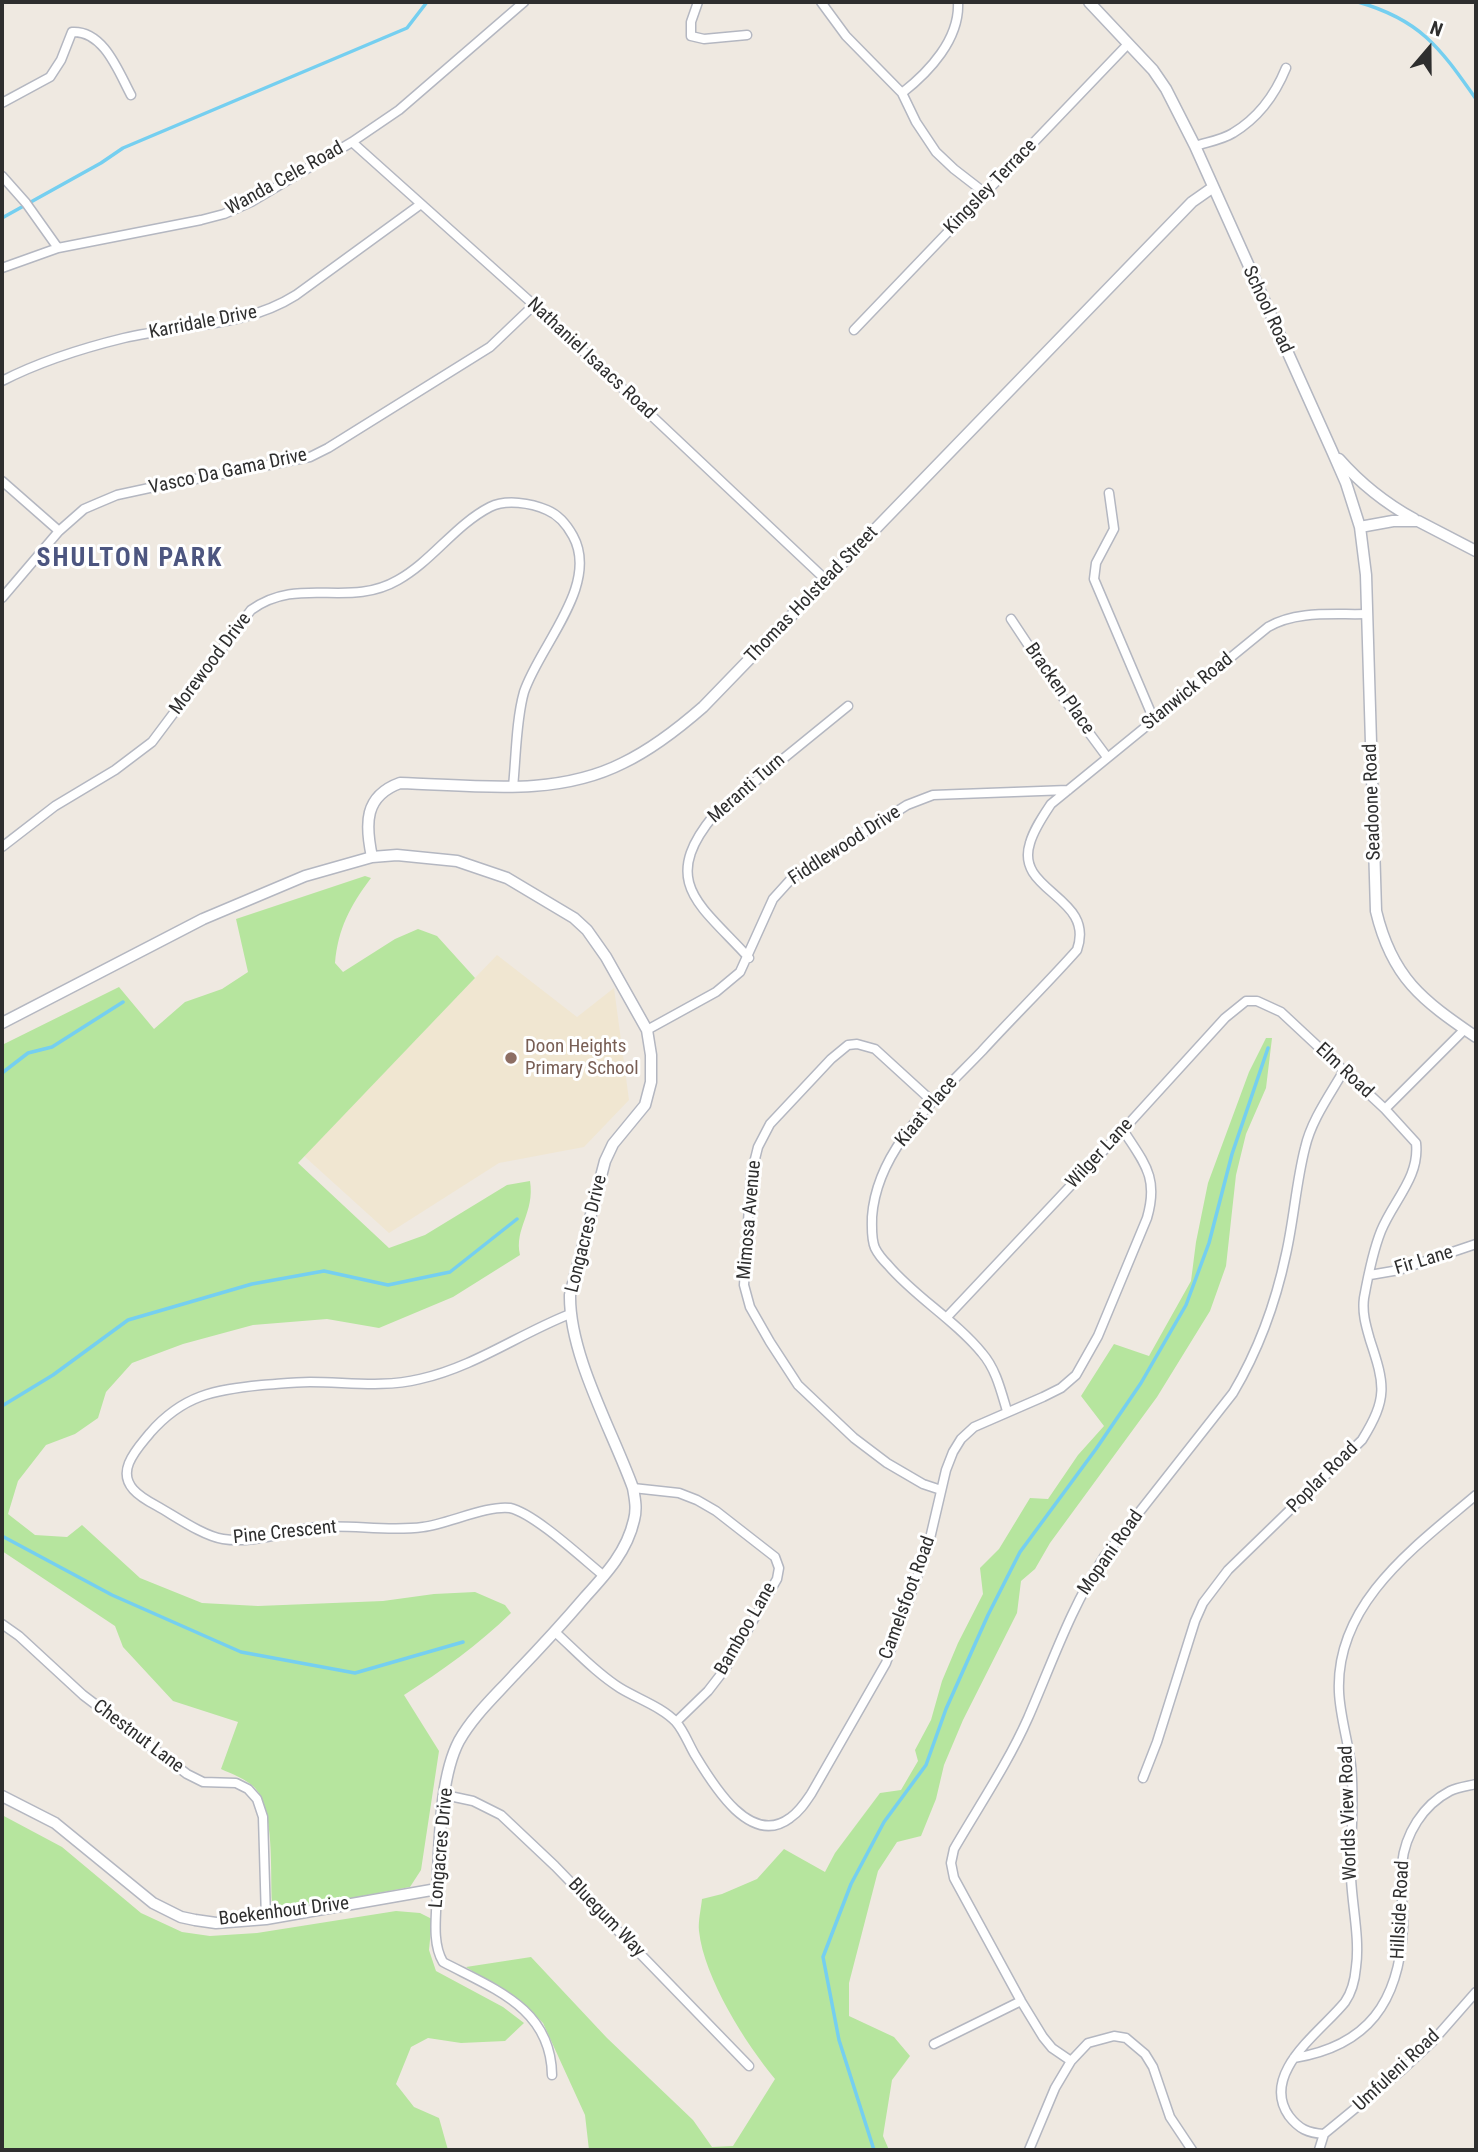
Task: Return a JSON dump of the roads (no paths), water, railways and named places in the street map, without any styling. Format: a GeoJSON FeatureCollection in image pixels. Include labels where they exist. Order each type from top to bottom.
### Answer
{"type":"FeatureCollection","features":[{"type":"Feature","properties":{"kind":"street","name":"Wanda Cele Road"},"geometry":{"type":"LineString","coordinates":[[2,268],[58,248],[224,214],[279,187],[398,110],[524,2]]}},
{"type":"Feature","properties":{"kind":"street"},"geometry":{"type":"LineString","coordinates":[[698,2],[691,22],[691,36],[704,39],[747,35]]}},
{"type":"Feature","properties":{"kind":"street"},"geometry":{"type":"LineString","coordinates":[[821,2],[846,36],[902,93],[916,122],[936,152],[985,193]]}},
{"type":"Feature","properties":{"kind":"street"},"geometry":{"type":"LineString","coordinates":[[902,93],[930,68],[942,52],[957,19],[958,2]]}},
{"type":"Feature","properties":{"kind":"street","name":"School Road"},"geometry":{"type":"LineString","coordinates":[[1089,2],[1153,70],[1166,89],[1195,146],[1332,451],[1360,527]]}},
{"type":"Feature","properties":{"kind":"street"},"geometry":{"type":"LineString","coordinates":[[2,103],[50,77],[61,60],[72,32],[97,41],[108,53],[131,95]]}},
{"type":"Feature","properties":{"kind":"street","name":"Kingsley Terrace"},"geometry":{"type":"LineString","coordinates":[[854,330],[1128,44]]}},
{"type":"Feature","properties":{"kind":"street"},"geometry":{"type":"LineString","coordinates":[[1195,146],[1231,134],[1255,116],[1277,90],[1286,68]]}},
{"type":"Feature","properties":{"kind":"street","name":"Nathaniel Isaacs Road"},"geometry":{"type":"LineString","coordinates":[[352,142],[534,305],[826,580]]}},
{"type":"Feature","properties":{"kind":"street"},"geometry":{"type":"LineString","coordinates":[[2,176],[26,203],[58,248]]}},
{"type":"Feature","properties":{"kind":"street","name":"Thomas Holstead Street"},"geometry":{"type":"LineString","coordinates":[[372,857],[368,821],[370,810],[375,798],[385,788],[400,783],[513,787],[572,782],[624,763],[703,707],[1192,202],[1212,188]]}},
{"type":"Feature","properties":{"kind":"street","name":"Karridale Drive"},"geometry":{"type":"LineString","coordinates":[[2,381],[66,355],[125,338],[256,316],[268,311],[296,295],[421,205]]}},
{"type":"Feature","properties":{"kind":"street","name":"Vasco Da Gama Drive"},"geometry":{"type":"LineString","coordinates":[[2,598],[59,531],[84,509],[117,495],[310,457],[490,347],[534,305]]}},
{"type":"Feature","properties":{"kind":"street"},"geometry":{"type":"LineString","coordinates":[[1332,451],[1367,488],[1398,510],[1476,551]]}},
{"type":"Feature","properties":{"kind":"street"},"geometry":{"type":"LineString","coordinates":[[2,481],[59,531]]}},
{"type":"Feature","properties":{"kind":"street"},"geometry":{"type":"LineString","coordinates":[[1109,493],[1114,529],[1096,563],[1094,579],[1154,720]]}},
{"type":"Feature","properties":{"kind":"street","name":"Morewood Drive"},"geometry":{"type":"LineString","coordinates":[[2,847],[55,806],[115,770],[152,742],[251,610],[262,602],[275,595],[293,593],[360,593],[379,589],[412,572],[492,506],[513,503],[533,505],[551,511],[566,524],[576,541],[580,557],[579,575],[573,595],[524,692],[513,787]]}},
{"type":"Feature","properties":{"kind":"street"},"geometry":{"type":"LineString","coordinates":[[1360,527],[1394,521],[1418,521]]}},
{"type":"Feature","properties":{"kind":"street","name":"Seadoone Road"},"geometry":{"type":"LineString","coordinates":[[1360,527],[1366,575],[1376,911],[1383,939],[1393,961],[1428,1002],[1476,1037]]}},
{"type":"Feature","properties":{"kind":"street","name":"Stanwick Road"},"geometry":{"type":"LineString","coordinates":[[1037,827],[1051,804],[1268,627],[1294,616],[1367,614]]}},
{"type":"Feature","properties":{"kind":"street","name":"Bracken Place"},"geometry":{"type":"LineString","coordinates":[[1011,620],[1107,757]]}},
{"type":"Feature","properties":{"kind":"street","name":"Meranti Turn"},"geometry":{"type":"LineString","coordinates":[[749,958],[696,899],[687,881],[687,864],[691,849],[714,814],[848,706]]}},
{"type":"Feature","properties":{"kind":"street","name":"Fiddlewood Drive"},"geometry":{"type":"LineString","coordinates":[[647,1030],[716,992],[740,972],[749,958],[773,899],[792,878],[907,805],[933,795],[1068,790]]}},
{"type":"Feature","properties":{"kind":"street","name":"Kiaat Place"},"geometry":{"type":"LineString","coordinates":[[1007,1411],[994,1372],[983,1353],[890,1267],[875,1248],[873,1209],[879,1183],[901,1140],[933,1102],[1077,950],[1081,926],[1076,915],[1030,868],[1029,844],[1037,827]]}},
{"type":"Feature","properties":{"kind":"street","name":"Longacres Drive"},"geometry":{"type":"LineString","coordinates":[[2,1023],[232,906],[305,876],[372,857],[397,855],[457,861],[507,878],[574,918],[587,930],[606,957],[647,1030],[651,1055],[648,1094],[645,1105],[613,1144],[605,1161],[574,1276],[570,1314],[586,1372],[633,1488],[636,1507],[628,1539],[615,1563],[604,1576],[477,1715],[459,1742],[445,1794],[437,1889],[437,1953],[443,1962],[515,2003],[533,2018],[546,2037],[552,2056],[552,2075]]}},
{"type":"Feature","properties":{"kind":"street","name":"Wilger Lane"},"geometry":{"type":"LineString","coordinates":[[947,1317],[1236,1006],[1246,1001],[1257,1001]]}},
{"type":"Feature","properties":{"kind":"street","name":"Elm Road"},"geometry":{"type":"LineString","coordinates":[[1257,1001],[1281,1012],[1385,1110],[1416,1143],[1417,1154]]}},
{"type":"Feature","properties":{"kind":"street"},"geometry":{"type":"LineString","coordinates":[[1385,1110],[1465,1029]]}},
{"type":"Feature","properties":{"kind":"street","name":"Mimosa Avenue"},"geometry":{"type":"LineString","coordinates":[[933,1102],[886,1057],[866,1045],[848,1045],[831,1059],[770,1124],[758,1147],[751,1175],[744,1285],[750,1307],[798,1385],[854,1438],[887,1463],[923,1485],[941,1490]]}},
{"type":"Feature","properties":{"kind":"street","name":"Mopani Road"},"geometry":{"type":"LineString","coordinates":[[1071,2061],[1052,2048],[1021,2001],[954,1878],[951,1863],[954,1849],[1017,1740],[1070,1615],[1087,1582],[1233,1393],[1246,1372],[1269,1312],[1286,1256],[1305,1148],[1320,1111],[1343,1072]]}},
{"type":"Feature","properties":{"kind":"street","name":"Camelsfoot Road"},"geometry":{"type":"LineString","coordinates":[[555,1632],[602,1675],[676,1722],[730,1805],[743,1817],[757,1825],[775,1826],[788,1820],[811,1794],[886,1663],[928,1547],[949,1461],[961,1439],[974,1427],[1061,1388],[1076,1375],[1098,1336],[1153,1199],[1148,1169],[1123,1130]]}},
{"type":"Feature","properties":{"kind":"street","name":"Poplar Road"},"geometry":{"type":"LineString","coordinates":[[1143,1778],[1203,1604],[1228,1570],[1362,1440],[1377,1415],[1381,1398],[1381,1372],[1364,1315],[1364,1300],[1380,1233],[1415,1168],[1417,1154]]}},
{"type":"Feature","properties":{"kind":"street","name":"Fir Lane"},"geometry":{"type":"LineString","coordinates":[[1370,1275],[1399,1270],[1476,1244]]}},
{"type":"Feature","properties":{"kind":"street","name":"Pine Crescent"},"geometry":{"type":"LineString","coordinates":[[570,1314],[536,1328],[459,1368],[423,1378],[389,1384],[307,1382],[237,1388],[195,1397],[177,1407],[158,1423],[139,1446],[127,1467],[127,1481],[133,1490],[149,1501],[212,1535],[233,1539],[318,1527],[421,1527],[494,1509],[509,1508],[536,1522],[604,1576]]}},
{"type":"Feature","properties":{"kind":"street","name":"Bamboo Lane"},"geometry":{"type":"LineString","coordinates":[[633,1488],[679,1493],[697,1500],[716,1511],[775,1557],[779,1568],[777,1579],[725,1669],[708,1691],[676,1722]]}},
{"type":"Feature","properties":{"kind":"street","name":"Worlds View Road"},"geometry":{"type":"LineString","coordinates":[[1324,2134],[1309,2133],[1296,2125],[1284,2108],[1281,2090],[1284,2076],[1294,2058],[1346,2000],[1353,1986],[1357,1964],[1351,1877],[1351,1768],[1339,1693],[1342,1655],[1359,1613],[1382,1579],[1448,1517],[1476,1495]]}},
{"type":"Feature","properties":{"kind":"street","name":"Chestnut Lane"},"geometry":{"type":"LineString","coordinates":[[2,1624],[19,1636],[83,1695],[187,1774],[203,1782],[236,1783],[248,1789],[257,1799],[264,1818],[266,1919]]}},
{"type":"Feature","properties":{"kind":"street","name":"Hillside Road"},"geometry":{"type":"LineString","coordinates":[[1294,2058],[1315,2055],[1337,2047],[1361,2032],[1381,2008],[1397,1971],[1402,1944],[1402,1864],[1407,1840],[1417,1820],[1435,1802],[1450,1790],[1476,1784]]}},
{"type":"Feature","properties":{"kind":"street","name":"Bluegum Way"},"geometry":{"type":"LineString","coordinates":[[445,1794],[473,1801],[501,1815],[555,1866],[749,2066]]}},
{"type":"Feature","properties":{"kind":"street","name":"Boekenhout Drive"},"geometry":{"type":"LineString","coordinates":[[2,1796],[55,1823],[164,1910],[181,1917],[216,1923],[266,1919],[437,1889]]}},
{"type":"Feature","properties":{"kind":"street","name":"Umfuleni Road"},"geometry":{"type":"LineString","coordinates":[[1324,2134],[1432,2042],[1476,1992]]}},
{"type":"Feature","properties":{"kind":"street"},"geometry":{"type":"LineString","coordinates":[[934,2044],[1021,2001]]}},
{"type":"Feature","properties":{"kind":"street"},"geometry":{"type":"LineString","coordinates":[[1028,2150],[1055,2088],[1071,2061],[1088,2043],[1102,2037],[1114,2036],[1126,2038],[1135,2044],[1153,2067],[1170,2117],[1192,2150]]}},
{"type":"Feature","properties":{"kind":"street"},"geometry":{"type":"LineString","coordinates":[[1320,2150],[1324,2134]]}},
{"type":"Feature","properties":{"kind":"waterway"},"geometry":{"type":"LineString","coordinates":[[2,218],[123,148],[407,28],[427,2]]}},
{"type":"Feature","properties":{"kind":"waterway"},"geometry":{"type":"LineString","coordinates":[[1358,2],[1380,9],[1414,27],[1439,51],[1476,99]]}},
{"type":"Feature","properties":{"kind":"waterway"},"geometry":{"type":"LineString","coordinates":[[2,1073],[28,1053],[52,1047],[123,1002]]}},
{"type":"Feature","properties":{"kind":"waterway"},"geometry":{"type":"LineString","coordinates":[[874,2150],[839,2040],[823,1957],[851,1884],[884,1822],[926,1765],[946,1709],[1020,1552],[1141,1383],[1186,1305],[1209,1243],[1232,1154],[1268,1048]]}},
{"type":"Feature","properties":{"kind":"waterway"},"geometry":{"type":"LineString","coordinates":[[2,1406],[53,1375],[128,1320],[252,1284],[324,1271],[388,1285],[450,1272],[517,1219]]}},
{"type":"Feature","properties":{"kind":"waterway"},"geometry":{"type":"LineString","coordinates":[[2,1536],[112,1595],[241,1652],[355,1673],[463,1642]]}},
{"type":"Feature","properties":{"kind":"place","name":"Doon Heights Primary School"},"geometry":{"type":"Point","coordinates":[511,1058]}},
{"type":"Feature","properties":{"kind":"district","name":"SHULTON PARK"},"geometry":{"type":"Point","coordinates":[130,559]}}]}
